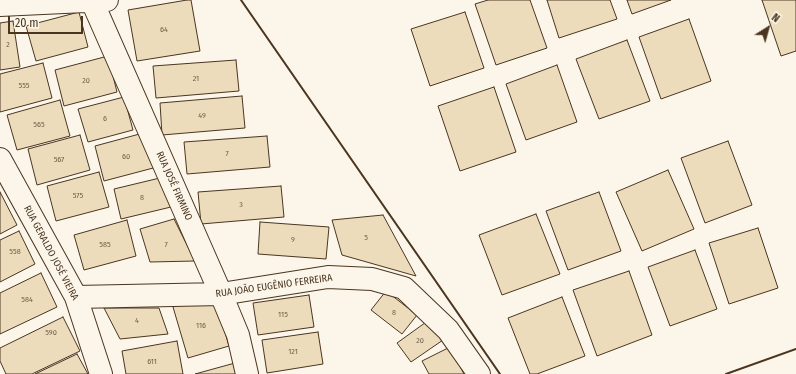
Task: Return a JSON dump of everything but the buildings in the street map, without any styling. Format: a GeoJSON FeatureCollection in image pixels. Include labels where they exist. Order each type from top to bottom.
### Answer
{"type":"FeatureCollection","features":[{"type":"Feature","properties":{"kind":"street"},"geometry":{"type":"LineString","coordinates":[[0,5],[99,1]]}},
{"type":"Feature","properties":{"kind":"street","name":"RUA JOSÉ FIRMINO"},"geometry":{"type":"LineString","coordinates":[[99,1],[238,335],[247,374]]}},
{"type":"Feature","properties":{"kind":"street","name":"RUA GERALDO JOSÉ VIEIRA"},"geometry":{"type":"LineString","coordinates":[[0,159],[76,297],[101,374]]}},
{"type":"Feature","properties":{"kind":"street","name":"RUA JOÃO EUGÊNIO FERREIRA"},"geometry":{"type":"LineString","coordinates":[[76,297],[221,294],[328,277],[372,278],[404,288],[448,330],[479,374]]}},
{"type":"Feature","properties":{"kind":"wall"},"geometry":{"type":"LineString","coordinates":[[241,0],[500,374]]}},
{"type":"Feature","properties":{"kind":"wall"},"geometry":{"type":"LineString","coordinates":[[726,374],[796,349]]}}]}
